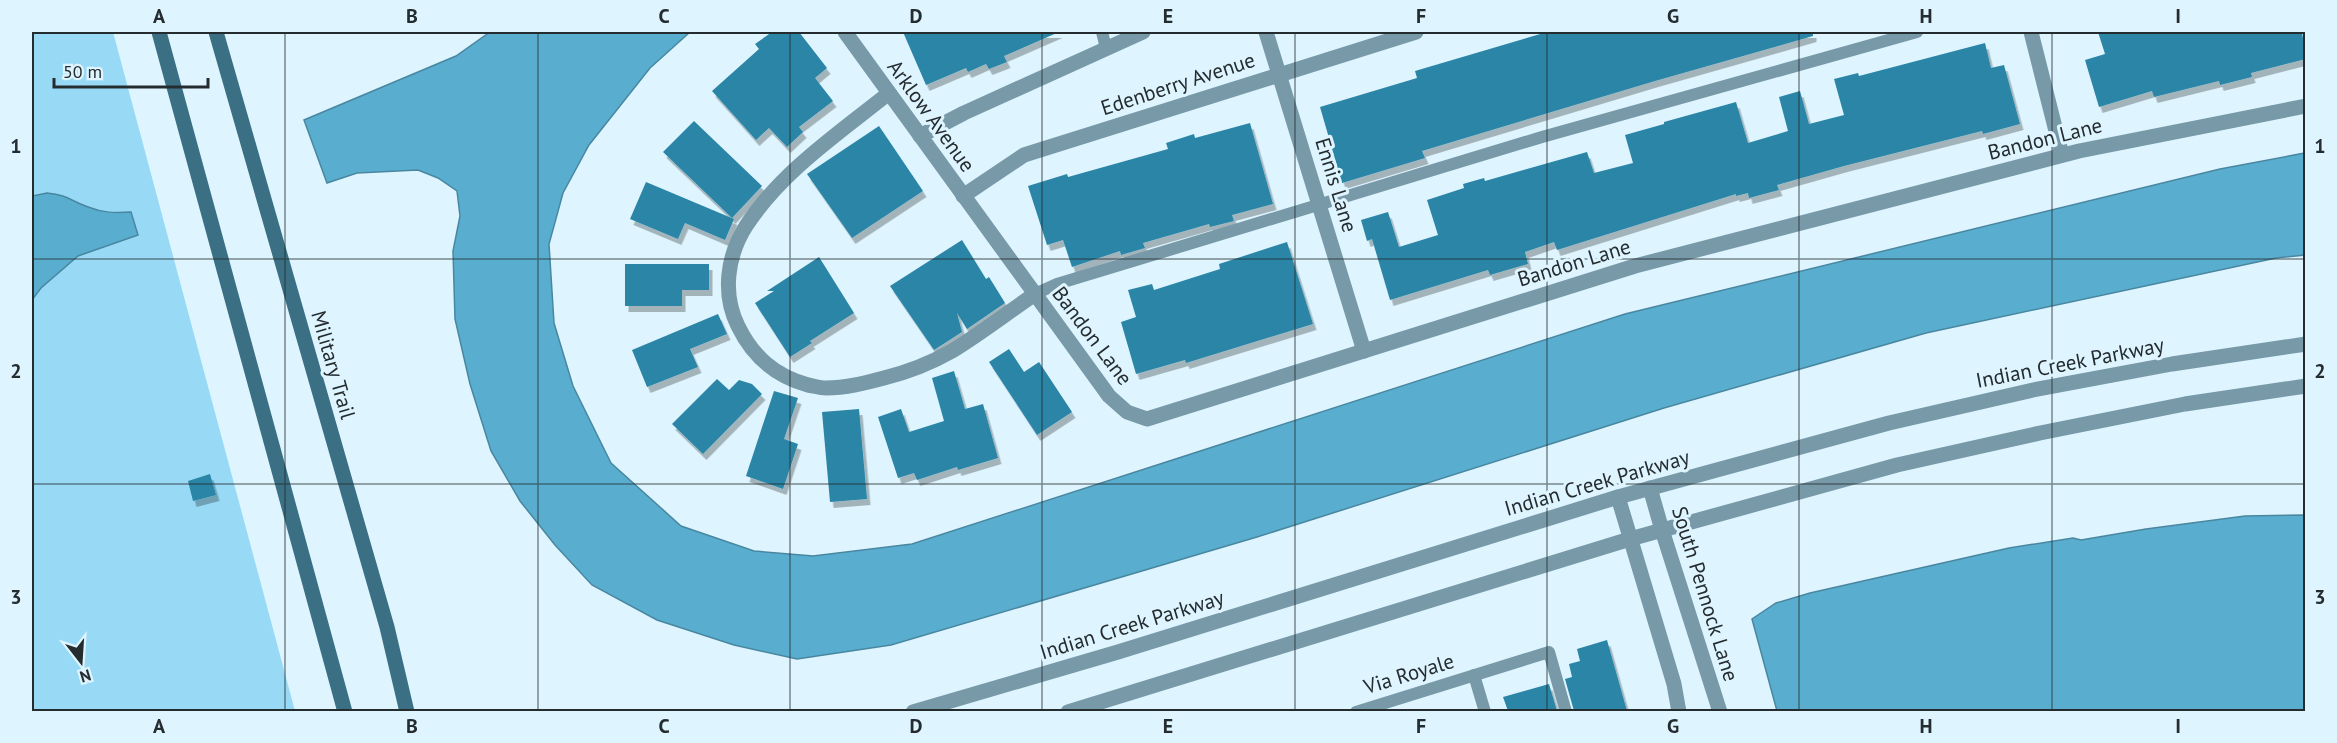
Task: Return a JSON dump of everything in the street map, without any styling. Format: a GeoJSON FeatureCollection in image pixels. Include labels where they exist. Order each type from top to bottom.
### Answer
{"type":"FeatureCollection","features":[{"type":"Feature","properties":{"kind":"main road"},"geometry":{"type":"LineString","coordinates":[[159,32],[345,711]]}},
{"type":"Feature","properties":{"kind":"main road","name":"Military Trail"},"geometry":{"type":"LineString","coordinates":[[216,32],[387,627],[407,711]]}},
{"type":"Feature","properties":{"kind":"street","name":"Arklow Avenue"},"geometry":{"type":"LineString","coordinates":[[845,32],[963,196]]}},
{"type":"Feature","properties":{"kind":"street"},"geometry":{"type":"LineString","coordinates":[[920,136],[964,112],[1143,32]]}},
{"type":"Feature","properties":{"kind":"street","name":"Ennis Lane"},"geometry":{"type":"LineString","coordinates":[[1266,32],[1364,351]]}},
{"type":"Feature","properties":{"kind":"street","name":"Edenberry Avenue"},"geometry":{"type":"LineString","coordinates":[[963,196],[1024,155],[1416,32]]}},
{"type":"Feature","properties":{"kind":"street"},"geometry":{"type":"LineString","coordinates":[[2031,32],[2062,155]]}},
{"type":"Feature","properties":{"kind":"street"},"geometry":{"type":"LineString","coordinates":[[889,93],[800,165],[766,199],[745,228],[730,262],[728,289],[736,322],[748,346],[771,370],[796,382],[824,388],[857,385],[909,371],[952,351],[1035,294]]}},
{"type":"Feature","properties":{"kind":"street","name":"Bandon Lane"},"geometry":{"type":"LineString","coordinates":[[963,196],[1109,396],[1127,412],[1147,419],[1635,266],[2062,155],[2306,106]]}},
{"type":"Feature","properties":{"kind":"street","name":"Indian Creek Parkway"},"geometry":{"type":"LineString","coordinates":[[913,711],[1118,652],[1618,497],[1889,423],[2033,390],[2172,364],[2306,344]]}},
{"type":"Feature","properties":{"kind":"street"},"geometry":{"type":"LineString","coordinates":[[1068,711],[1630,539],[1897,465],[2185,404],[2306,386]]}},
{"type":"Feature","properties":{"kind":"street","name":"South Pennock Lane"},"geometry":{"type":"LineString","coordinates":[[1650,488],[1720,711]]}},
{"type":"Feature","properties":{"kind":"street"},"geometry":{"type":"LineString","coordinates":[[1618,497],[1674,684],[1679,711]]}},
{"type":"Feature","properties":{"kind":"lane"},"geometry":{"type":"LineString","coordinates":[[1102,32],[1106,48]]}},
{"type":"Feature","properties":{"kind":"lane"},"geometry":{"type":"LineString","coordinates":[[1035,294],[1057,284],[1542,137],[1917,32]]}},
{"type":"Feature","properties":{"kind":"lane","name":"Via Royale"},"geometry":{"type":"LineString","coordinates":[[1356,711],[1384,707],[1474,675],[1549,652],[1566,711]]}},
{"type":"Feature","properties":{"kind":"lane","name":"Via Royale"},"geometry":{"type":"LineString","coordinates":[[1474,675],[1485,711]]}},
{"type":"Feature","properties":{"kind":"shaded area"},"geometry":{"type":"Polygon","coordinates":[[[32,32],[113,32],[295,711],[32,711],[32,32]]]}},
{"type":"Feature","properties":{"kind":"shaded area"},"geometry":{"type":"Polygon","coordinates":[[[490,32],[690,32],[650,68],[589,145],[563,193],[549,244],[554,323],[573,386],[611,463],[681,526],[754,551],[813,556],[912,544],[1625,314],[2220,169],[2305,153],[2305,255],[2276,258],[1926,333],[1664,408],[1257,537],[891,645],[797,659],[734,645],[657,620],[592,585],[555,545],[520,501],[491,451],[470,384],[455,319],[453,251],[460,216],[457,191],[438,178],[418,170],[357,173],[327,183],[304,120],[456,56],[490,32]]]}},
{"type":"Feature","properties":{"kind":"shaded area"},"geometry":{"type":"Polygon","coordinates":[[[47,193],[99,210],[131,212],[138,235],[78,256],[41,288],[32,300],[32,196],[47,193]]]}},
{"type":"Feature","properties":{"kind":"shaded area"},"geometry":{"type":"Polygon","coordinates":[[[2305,515],[2305,711],[1777,711],[1752,619],[1776,603],[1810,593],[2009,548],[2245,516],[2305,515]]]}},
{"type":"Feature","properties":{"kind":"building"},"geometry":{"type":"Polygon","coordinates":[[[772,32],[799,32],[827,68],[815,78],[833,101],[799,127],[803,132],[787,147],[769,128],[756,140],[712,91],[759,49],[755,44],[772,32]]]}},
{"type":"Feature","properties":{"kind":"building"},"geometry":{"type":"Polygon","coordinates":[[[903,32],[1059,32],[1004,56],[1007,62],[989,69],[986,64],[968,72],[966,68],[926,85],[903,32]]]}},
{"type":"Feature","properties":{"kind":"building"},"geometry":{"type":"Polygon","coordinates":[[[1547,32],[1813,32],[1813,36],[1422,151],[1425,158],[1342,183],[1320,107],[1417,78],[1415,71],[1547,32]]]}},
{"type":"Feature","properties":{"kind":"building"},"geometry":{"type":"Polygon","coordinates":[[[2098,32],[2302,32],[2306,59],[2251,73],[2252,77],[2220,85],[2219,81],[2154,97],[2152,91],[2099,107],[2085,60],[2105,54],[2098,32]]]}},
{"type":"Feature","properties":{"kind":"building"},"geometry":{"type":"Polygon","coordinates":[[[1985,43],[1991,68],[2004,65],[2020,124],[1983,134],[1982,131],[1844,166],[1777,185],[1779,190],[1749,198],[1748,193],[1736,196],[1736,194],[1557,250],[1554,242],[1525,252],[1528,264],[1490,275],[1488,270],[1390,300],[1372,239],[1367,241],[1361,220],[1388,212],[1399,247],[1438,235],[1427,200],[1464,188],[1463,184],[1484,178],[1485,181],[1587,152],[1594,173],[1633,163],[1625,135],[1736,102],[1748,143],[1788,131],[1779,97],[1800,91],[1809,124],[1844,115],[1834,79],[1858,73],[1859,76],[1985,43]]]}},
{"type":"Feature","properties":{"kind":"building"},"geometry":{"type":"Polygon","coordinates":[[[694,121],[762,186],[732,218],[663,152],[694,121]]]}},
{"type":"Feature","properties":{"kind":"building"},"geometry":{"type":"Polygon","coordinates":[[[1250,123],[1273,204],[1232,215],[1234,221],[1210,227],[1209,224],[1143,243],[1145,248],[1121,255],[1120,251],[1072,267],[1063,240],[1047,245],[1028,186],[1168,149],[1166,143],[1194,134],[1195,138],[1250,123]]]}},
{"type":"Feature","properties":{"kind":"building"},"geometry":{"type":"Polygon","coordinates":[[[879,126],[923,191],[852,238],[807,174],[879,126]]]}},
{"type":"Feature","properties":{"kind":"building"},"geometry":{"type":"Polygon","coordinates":[[[646,182],[734,219],[725,240],[685,223],[678,239],[630,219],[646,182]]]}},
{"type":"Feature","properties":{"kind":"building"},"geometry":{"type":"Polygon","coordinates":[[[962,240],[986,279],[989,277],[1005,303],[967,329],[957,313],[962,332],[934,350],[890,286],[962,240]]]}},
{"type":"Feature","properties":{"kind":"building"},"geometry":{"type":"Polygon","coordinates":[[[1287,242],[1313,324],[1186,363],[1185,360],[1136,374],[1121,322],[1136,317],[1128,290],[1152,284],[1154,290],[1220,269],[1219,264],[1287,242]]]}},
{"type":"Feature","properties":{"kind":"building"},"geometry":{"type":"Polygon","coordinates":[[[819,257],[854,313],[810,341],[812,343],[790,357],[755,303],[774,291],[767,291],[819,257]]]}},
{"type":"Feature","properties":{"kind":"building"},"geometry":{"type":"Polygon","coordinates":[[[625,264],[709,264],[709,290],[682,290],[682,306],[625,306],[625,264]]]}},
{"type":"Feature","properties":{"kind":"building"},"geometry":{"type":"Polygon","coordinates":[[[718,314],[727,334],[690,349],[698,367],[647,387],[632,350],[718,314]]]}},
{"type":"Feature","properties":{"kind":"building"},"geometry":{"type":"Polygon","coordinates":[[[1009,349],[1024,372],[1039,362],[1072,412],[1037,435],[989,362],[1009,349]]]}},
{"type":"Feature","properties":{"kind":"building"},"geometry":{"type":"Polygon","coordinates":[[[954,371],[965,409],[983,404],[998,458],[958,470],[957,467],[917,480],[914,473],[898,478],[878,417],[901,409],[909,432],[944,421],[932,378],[954,371]]]}},
{"type":"Feature","properties":{"kind":"building"},"geometry":{"type":"Polygon","coordinates":[[[717,379],[729,390],[739,380],[752,384],[762,394],[703,454],[672,424],[717,379]]]}},
{"type":"Feature","properties":{"kind":"building"},"geometry":{"type":"Polygon","coordinates":[[[774,391],[798,398],[784,439],[798,444],[783,489],[746,476],[774,391]]]}},
{"type":"Feature","properties":{"kind":"building"},"geometry":{"type":"Polygon","coordinates":[[[859,409],[867,499],[830,502],[822,412],[859,409]]]}},
{"type":"Feature","properties":{"kind":"building"},"geometry":{"type":"Polygon","coordinates":[[[210,474],[216,495],[193,501],[188,481],[210,474]]]}},
{"type":"Feature","properties":{"kind":"building"},"geometry":{"type":"Polygon","coordinates":[[[1607,640],[1627,711],[1574,711],[1565,679],[1572,677],[1569,664],[1580,661],[1577,649],[1607,640]]]}},
{"type":"Feature","properties":{"kind":"building"},"geometry":{"type":"Polygon","coordinates":[[[1549,684],[1557,711],[1508,711],[1503,697],[1549,684]]]}}]}
